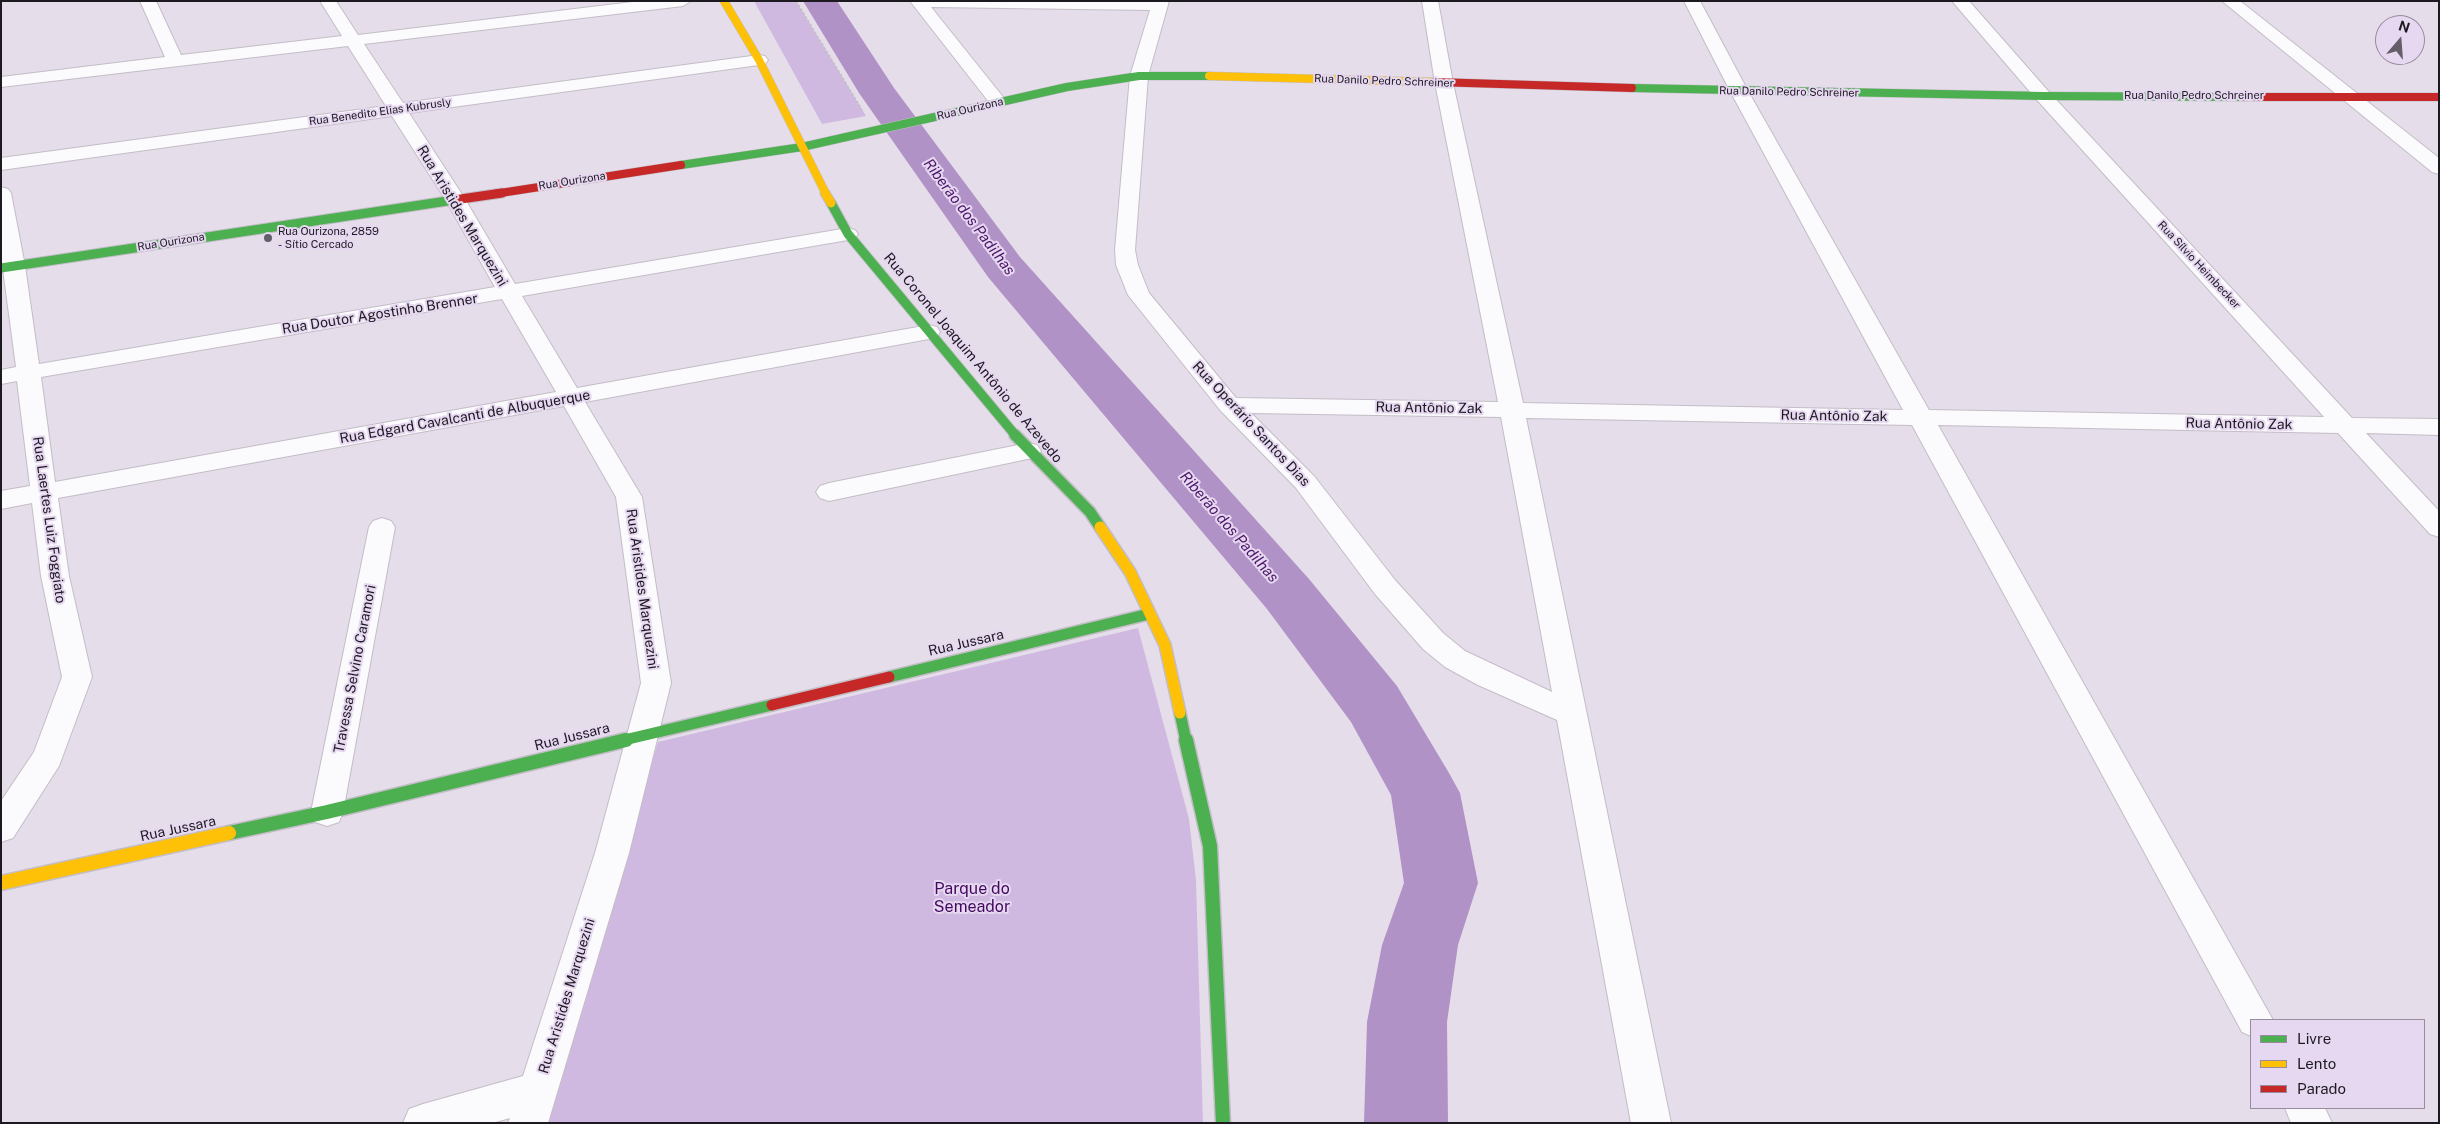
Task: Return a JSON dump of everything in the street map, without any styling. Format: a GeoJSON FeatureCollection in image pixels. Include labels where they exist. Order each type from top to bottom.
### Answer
{"type":"FeatureCollection","features":[{"type":"Feature","properties":{"kind":"main road","name":"Rua Coronel Joaquim Antônio de Azevedo"},"geometry":{"type":"LineString","coordinates":[[724,1],[759,60],[794,133],[848,234],[1028,450],[1090,512],[1130,572],[1165,645],[1210,846],[1223,1123]]}},
{"type":"Feature","properties":{"kind":"main road","name":"Rua Danilo Pedro Schreiner"},"geometry":{"type":"LineString","coordinates":[[1139,76],[1209,75],[1739,92],[2043,96],[2439,97]]}},
{"type":"Feature","properties":{"kind":"main road","name":"Rua Ourizona"},"geometry":{"type":"LineString","coordinates":[[7,267],[802,146],[998,102],[1139,76]]}},
{"type":"Feature","properties":{"kind":"main road"},"geometry":{"type":"LineString","coordinates":[[758,153],[776,146],[794,133]]}},
{"type":"Feature","properties":{"kind":"main road","name":"Rua Jussara"},"geometry":{"type":"LineString","coordinates":[[1,883],[327,812],[1149,614]]}},
{"type":"Feature","properties":{"kind":"street"},"geometry":{"type":"LineString","coordinates":[[148,1],[176,62]]}},
{"type":"Feature","properties":{"kind":"street","name":"Rua Aristides Marquezini"},"geometry":{"type":"LineString","coordinates":[[328,1],[454,199],[629,497],[656,683],[612,853],[533,1107]]}},
{"type":"Feature","properties":{"kind":"street"},"geometry":{"type":"LineString","coordinates":[[1,82],[353,41],[518,14],[683,1]]}},
{"type":"Feature","properties":{"kind":"street"},"geometry":{"type":"LineString","coordinates":[[918,1],[1161,3]]}},
{"type":"Feature","properties":{"kind":"street"},"geometry":{"type":"LineString","coordinates":[[918,1],[998,102]]}},
{"type":"Feature","properties":{"kind":"street"},"geometry":{"type":"LineString","coordinates":[[1430,1],[1444,83],[1512,410],[1650,1123]]}},
{"type":"Feature","properties":{"kind":"street"},"geometry":{"type":"LineString","coordinates":[[1692,1],[1739,92],[2254,1019]]}},
{"type":"Feature","properties":{"kind":"street","name":"Rua Sílvio Heimbecker"},"geometry":{"type":"LineString","coordinates":[[1960,1],[2043,96],[2439,528]]}},
{"type":"Feature","properties":{"kind":"street"},"geometry":{"type":"LineString","coordinates":[[2230,1],[2439,168]]}},
{"type":"Feature","properties":{"kind":"street","name":"Rua Operário Santos Dias"},"geometry":{"type":"LineString","coordinates":[[1161,3],[1139,76],[1126,250],[1127,265],[1132,280],[1147,307],[1229,405],[1305,482],[1385,587],[1433,640],[1456,659],[1489,677],[1571,713]]}},
{"type":"Feature","properties":{"kind":"street","name":"Rua Benedito Elias Kubrusly"},"geometry":{"type":"LineString","coordinates":[[1,164],[759,60]]}},
{"type":"Feature","properties":{"kind":"street","name":"Rua Laertes Luiz Foggiato"},"geometry":{"type":"LineString","coordinates":[[1,193],[7,267],[28,373],[55,576],[77,677],[48,757],[1,828]]}},
{"type":"Feature","properties":{"kind":"street","name":"Rua Doutor Agostinho Brenner"},"geometry":{"type":"LineString","coordinates":[[1,377],[509,293],[848,234]]}},
{"type":"Feature","properties":{"kind":"street","name":"Rua Edgard Cavalcanti de Albuquerque"},"geometry":{"type":"LineString","coordinates":[[1,500],[929,332]]}},
{"type":"Feature","properties":{"kind":"street","name":"Rua Antônio Zak"},"geometry":{"type":"LineString","coordinates":[[1229,405],[2439,427]]}},
{"type":"Feature","properties":{"kind":"street"},"geometry":{"type":"LineString","coordinates":[[829,492],[1028,450]]}},
{"type":"Feature","properties":{"kind":"street","name":"Travessa Selvino Caramori"},"geometry":{"type":"LineString","coordinates":[[327,812],[382,527]]}},
{"type":"Feature","properties":{"kind":"street"},"geometry":{"type":"LineString","coordinates":[[423,1123],[533,1107]]}},
{"type":"Feature","properties":{"kind":"street"},"geometry":{"type":"LineString","coordinates":[[2305,1109],[2312,1123]]}},
{"type":"Feature","properties":{"kind":"path"},"geometry":{"type":"LineString","coordinates":[[796,1],[866,116]]}},
{"type":"Feature","properties":{"kind":"green space"},"geometry":{"type":"Polygon","coordinates":[[[754,1],[796,1],[866,116],[822,124],[754,1]]]}},
{"type":"Feature","properties":{"kind":"green space","name":"Parque do Semeador"},"geometry":{"type":"Polygon","coordinates":[[[1138,628],[1189,819],[1196,880],[1203,1123],[544,1123],[658,742],[1138,628]]]}},
{"type":"Feature","properties":{"kind":"waterway","name":"Riberão dos Padilhas"},"geometry":{"type":"LineString","coordinates":[[820,1],[878,93],[1004,267],[1288,594],[1374,704],[1425,793],[1441,883],[1420,945],[1407,1022],[1406,1123]]}},
{"type":"Feature","properties":{"kind":"traffic: fast"},"geometry":{"type":"LineString","coordinates":[[681,165],[802,147],[1067,87],[1139,76],[1209,76]]}},
{"type":"Feature","properties":{"kind":"traffic: fast"},"geometry":{"type":"LineString","coordinates":[[1632,88],[2043,96],[2245,97]]}},
{"type":"Feature","properties":{"kind":"traffic: fast"},"geometry":{"type":"LineString","coordinates":[[1,268],[454,200]]}},
{"type":"Feature","properties":{"kind":"traffic: fast"},"geometry":{"type":"LineString","coordinates":[[831,203],[848,234],[1028,451],[1090,512],[1100,527]]}},
{"type":"Feature","properties":{"kind":"traffic: fast"},"geometry":{"type":"LineString","coordinates":[[889,677],[1149,614]]}},
{"type":"Feature","properties":{"kind":"traffic: fast"},"geometry":{"type":"LineString","coordinates":[[229,833],[327,812],[772,705]]}},
{"type":"Feature","properties":{"kind":"traffic: fast"},"geometry":{"type":"LineString","coordinates":[[1180,713],[1210,846],[1223,1123]]}},
{"type":"Feature","properties":{"kind":"traffic: slow"},"geometry":{"type":"LineString","coordinates":[[724,1],[759,60],[794,133],[831,203]]}},
{"type":"Feature","properties":{"kind":"traffic: slow"},"geometry":{"type":"LineString","coordinates":[[1209,76],[1434,82]]}},
{"type":"Feature","properties":{"kind":"traffic: slow"},"geometry":{"type":"LineString","coordinates":[[1100,527],[1130,572],[1165,645],[1180,713]]}},
{"type":"Feature","properties":{"kind":"traffic: slow"},"geometry":{"type":"LineString","coordinates":[[1,883],[229,833]]}},
{"type":"Feature","properties":{"kind":"traffic: jam"},"geometry":{"type":"LineString","coordinates":[[1434,82],[1632,88]]}},
{"type":"Feature","properties":{"kind":"traffic: jam"},"geometry":{"type":"LineString","coordinates":[[2245,97],[2439,97]]}},
{"type":"Feature","properties":{"kind":"traffic: jam"},"geometry":{"type":"LineString","coordinates":[[454,200],[681,165]]}},
{"type":"Feature","properties":{"kind":"traffic: jam"},"geometry":{"type":"LineString","coordinates":[[772,705],[889,677]]}},
{"type":"Feature","properties":{"kind":"place","name":"Rua Ourizona, 2859 - Sítio Cercado"},"geometry":{"type":"Point","coordinates":[268,238]}}]}
